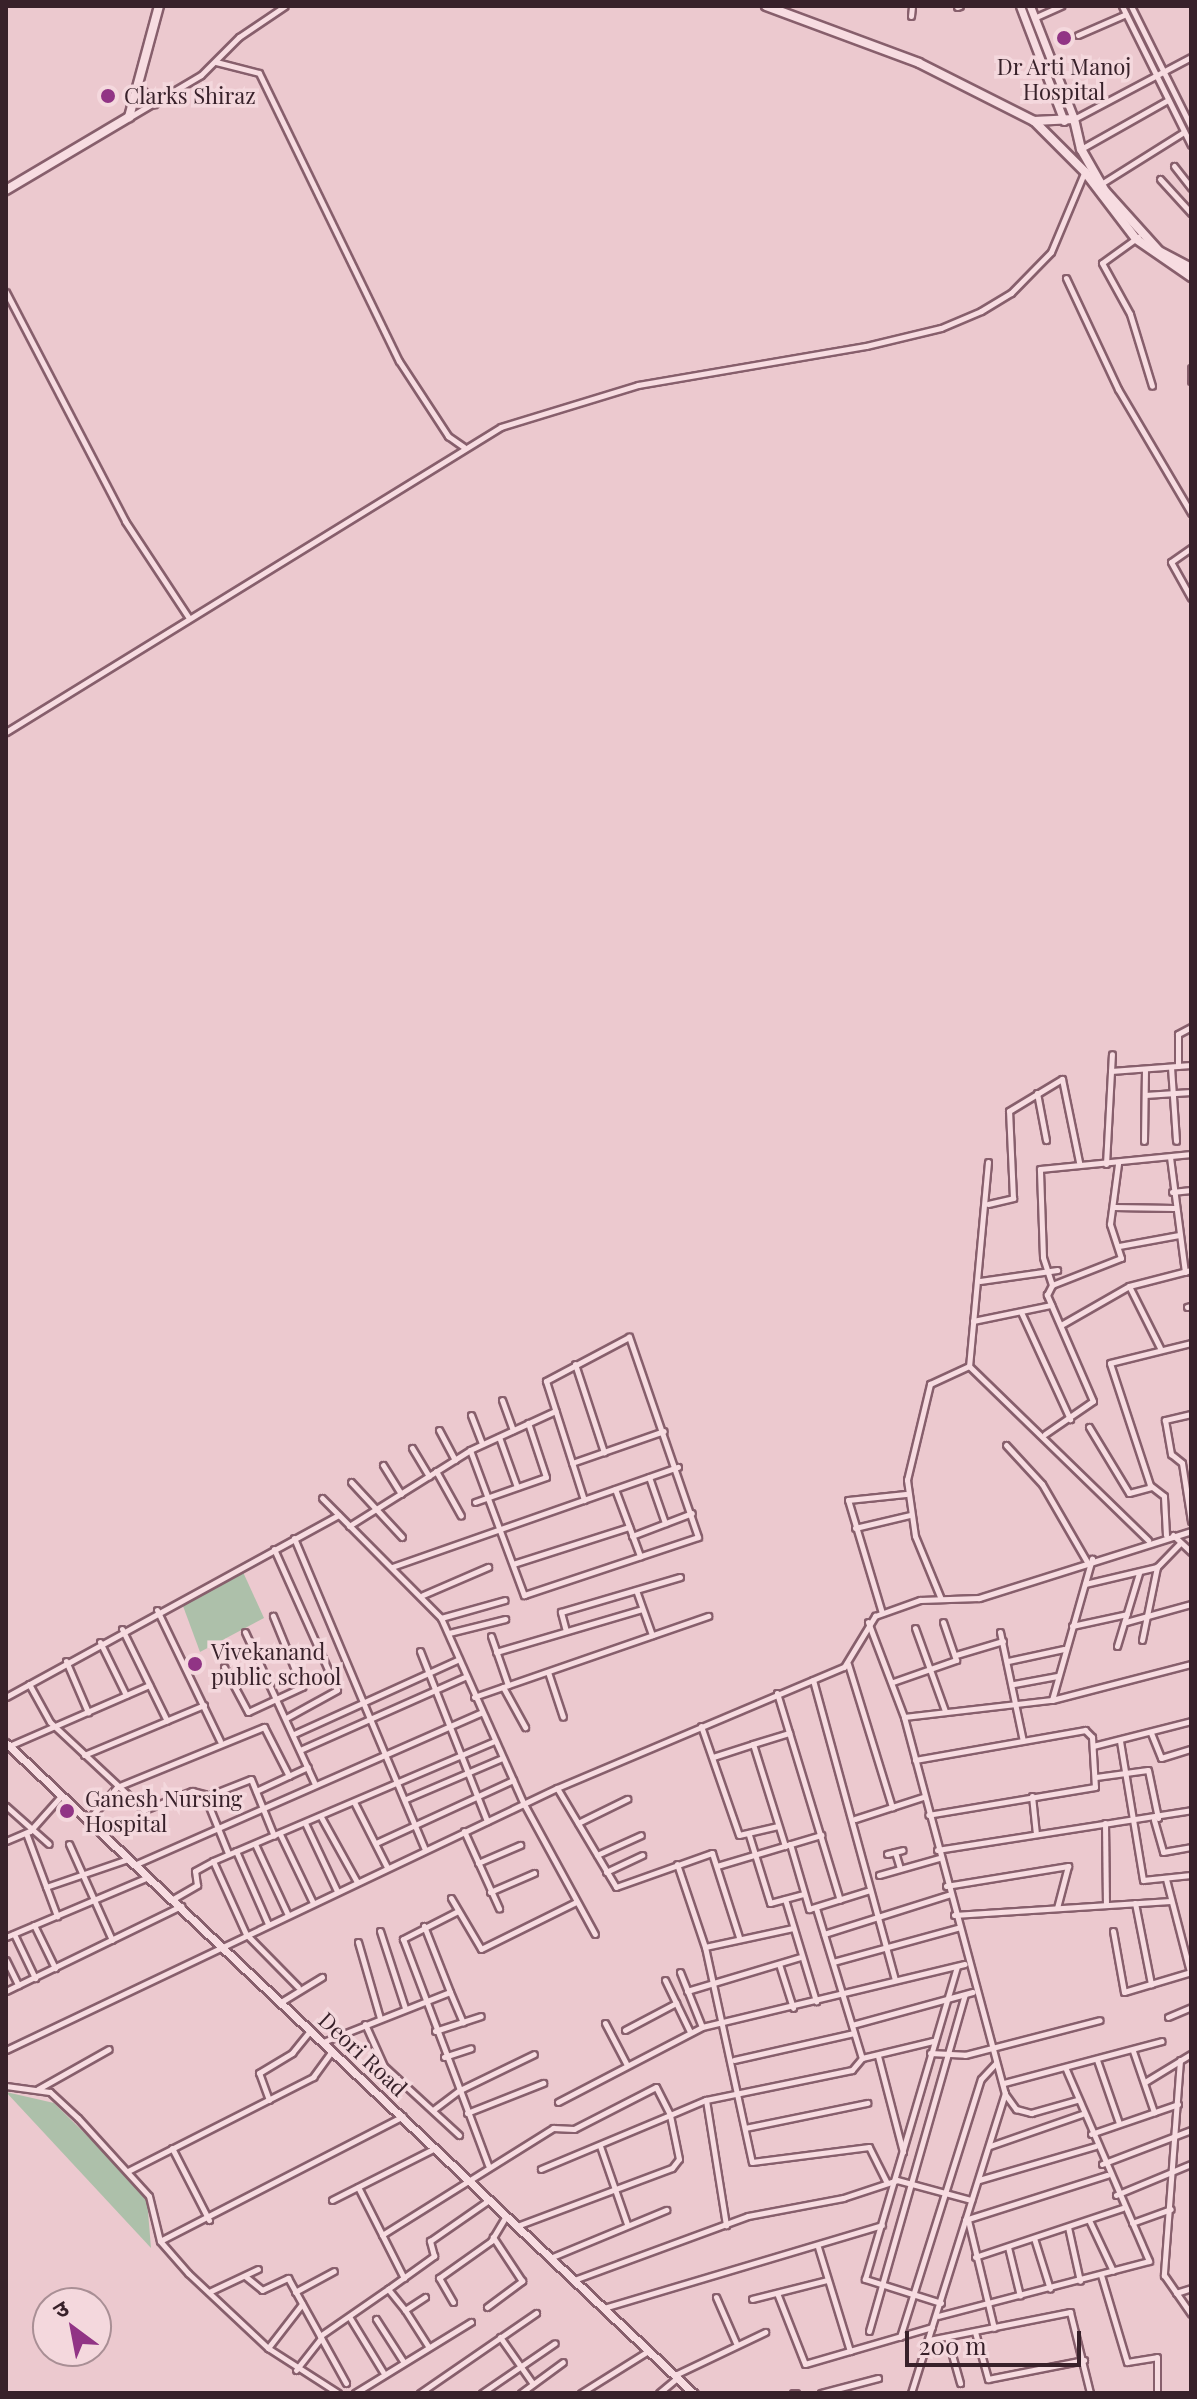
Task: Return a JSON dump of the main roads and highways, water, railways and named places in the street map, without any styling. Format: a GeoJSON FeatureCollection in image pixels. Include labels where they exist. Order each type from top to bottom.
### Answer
{"type":"FeatureCollection","features":[{"type":"Feature","properties":{"kind":"main road"},"geometry":{"type":"LineString","coordinates":[[6,190],[129,117],[159,6]]}},
{"type":"Feature","properties":{"kind":"main road"},"geometry":{"type":"LineString","coordinates":[[766,6],[919,63],[1034,121],[1087,170],[1139,237],[1168,258],[1191,268]]}},
{"type":"Feature","properties":{"kind":"main road"},"geometry":{"type":"LineString","coordinates":[[139,89],[154,103]]}},
{"type":"Feature","properties":{"kind":"main road"},"geometry":{"type":"LineString","coordinates":[[1034,121],[1074,119],[1087,170],[1139,237],[1191,277]]}},
{"type":"Feature","properties":{"kind":"waterway"},"geometry":{"type":"LineString","coordinates":[[1127,6],[1176,110]]}},
{"type":"Feature","properties":{"kind":"place","name":"Dr Arti Manoj Hospital"},"geometry":{"type":"Point","coordinates":[1064,38]}},
{"type":"Feature","properties":{"kind":"place","name":"Clarks Shiraz"},"geometry":{"type":"Point","coordinates":[108,96]}},
{"type":"Feature","properties":{"kind":"place","name":"Vivekanand public school"},"geometry":{"type":"Point","coordinates":[195,1664]}},
{"type":"Feature","properties":{"kind":"place","name":"Ganesh Nursing Hospital"},"geometry":{"type":"Point","coordinates":[67,1811]}}]}
